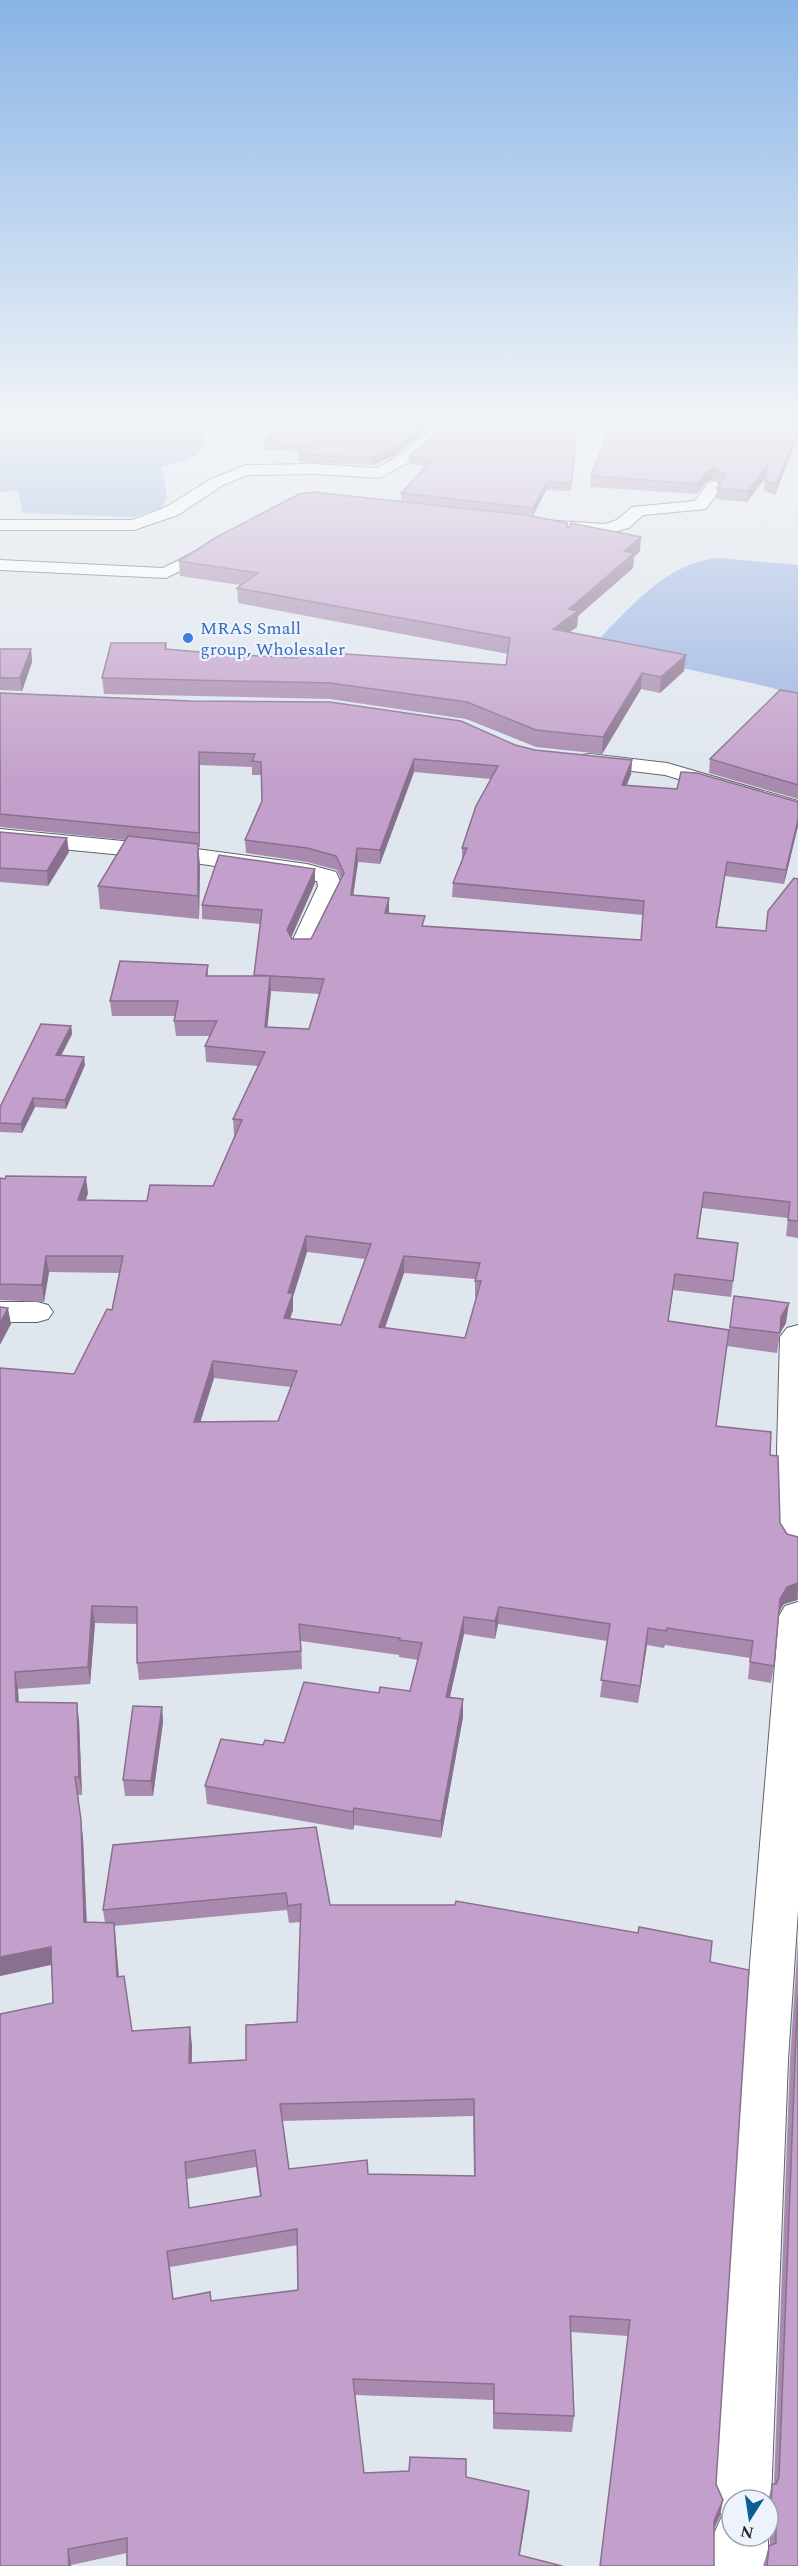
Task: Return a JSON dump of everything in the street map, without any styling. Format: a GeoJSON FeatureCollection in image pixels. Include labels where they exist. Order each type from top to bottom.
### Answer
{"type":"FeatureCollection","features":[{"type":"Feature","properties":{"kind":"street"},"geometry":{"type":"LineString","coordinates":[[0,566],[166,573],[223,541]]}},
{"type":"Feature","properties":{"kind":"street"},"geometry":{"type":"LineString","coordinates":[[566,758],[667,769],[798,808]]}},
{"type":"Feature","properties":{"kind":"street"},"geometry":{"type":"LineString","coordinates":[[0,836],[174,853],[307,871],[328,877],[330,886],[302,946]]}},
{"type":"Feature","properties":{"kind":"street"},"geometry":{"type":"LineString","coordinates":[[0,1312],[37,1312]]}},
{"type":"Feature","properties":{"kind":"street"},"geometry":{"type":"LineString","coordinates":[[798,1335],[796,1336],[794,1451],[798,1540]]}},
{"type":"Feature","properties":{"kind":"street"},"geometry":{"type":"LineString","coordinates":[[744,2488],[765,2061],[798,1616]]}},
{"type":"Feature","properties":{"kind":"street"},"geometry":{"type":"LineString","coordinates":[[740,2566],[741,2548]]}},
{"type":"Feature","properties":{"kind":"water"},"geometry":{"type":"Polygon","coordinates":[[[719,558],[798,565],[798,695],[650,660],[602,645],[601,637],[654,586],[684,567],[719,558]]]}},
{"type":"Feature","properties":{"kind":"building"},"geometry":{"type":"Polygon","coordinates":[[[211,541],[636,541],[624,551],[634,553],[569,609],[578,611],[553,629],[686,655],[661,677],[642,673],[603,737],[536,730],[467,702],[330,683],[102,678],[111,643],[166,643],[165,649],[224,654],[297,658],[301,651],[506,665],[510,638],[237,588],[258,573],[179,561],[211,541]]]}},
{"type":"Feature","properties":{"kind":"building"},"geometry":{"type":"Polygon","coordinates":[[[0,649],[31,649],[20,678],[0,678],[0,649]]]}},
{"type":"Feature","properties":{"kind":"building"},"geometry":{"type":"Polygon","coordinates":[[[780,690],[798,693],[798,785],[710,759],[780,690]]]}},
{"type":"Feature","properties":{"kind":"building"},"geometry":{"type":"Polygon","coordinates":[[[0,693],[191,701],[330,702],[461,721],[515,745],[535,750],[632,760],[622,785],[677,789],[681,772],[697,773],[798,802],[798,820],[786,870],[727,862],[716,927],[766,931],[768,911],[794,878],[798,879],[798,1221],[788,1220],[790,1202],[704,1192],[697,1238],[738,1243],[733,1281],[675,1274],[668,1321],[729,1330],[716,1426],[771,1432],[770,1455],[778,1456],[780,1523],[787,1534],[798,1537],[798,1583],[787,1587],[780,1599],[774,1666],[750,1662],[753,1641],[667,1628],[666,1631],[648,1628],[640,1686],[601,1680],[610,1624],[499,1607],[495,1621],[464,1617],[446,1697],[463,1699],[441,1821],[354,1808],[353,1812],[205,1786],[221,1739],[263,1745],[265,1740],[284,1743],[304,1682],[379,1693],[380,1687],[410,1691],[422,1643],[299,1624],[301,1651],[137,1663],[137,1607],[92,1606],[88,1667],[15,1672],[16,1702],[77,1703],[79,1777],[75,1777],[81,1820],[84,1922],[114,1923],[117,1977],[124,1976],[132,2031],[190,2027],[189,2063],[246,2060],[246,2025],[297,2022],[301,1904],[288,1906],[286,1893],[103,1910],[113,1845],[316,1827],[330,1905],[455,1905],[456,1901],[638,1933],[639,1927],[712,1941],[710,1962],[749,1970],[716,2484],[720,2493],[720,2507],[714,2521],[714,2566],[600,2566],[630,2320],[570,2316],[574,2416],[494,2413],[494,2384],[353,2379],[364,2473],[409,2471],[410,2457],[466,2459],[466,2477],[529,2491],[519,2555],[562,2566],[127,2566],[127,2538],[68,2549],[69,2566],[0,2566],[0,2014],[53,2003],[51,1947],[0,1957],[0,1368],[74,1374],[107,1309],[112,1310],[123,1256],[46,1256],[42,1285],[0,1284],[0,1178],[5,1179],[6,1176],[86,1177],[78,1200],[147,1201],[150,1185],[213,1186],[242,1120],[233,1119],[265,1052],[205,1046],[217,1021],[174,1021],[178,1001],[110,1001],[120,961],[208,965],[206,976],[270,976],[265,1027],[309,1029],[324,979],[254,975],[262,910],[202,905],[219,855],[315,869],[287,930],[292,939],[311,939],[344,873],[336,856],[307,848],[245,840],[262,801],[261,762],[252,761],[255,754],[199,752],[199,833],[0,814],[0,693]],[[414,759],[380,850],[357,848],[351,895],[389,898],[385,913],[425,916],[422,926],[641,940],[644,901],[453,883],[467,848],[462,848],[476,806],[498,766],[414,759]],[[306,1236],[288,1293],[293,1293],[284,1318],[341,1325],[371,1244],[306,1236]],[[404,1256],[379,1327],[465,1338],[481,1281],[475,1281],[480,1263],[404,1256]],[[213,1361],[194,1422],[278,1421],[297,1371],[213,1361]],[[474,2099],[280,2104],[289,2169],[367,2160],[368,2174],[475,2176],[474,2099]],[[255,2150],[185,2162],[189,2208],[261,2196],[255,2150]],[[297,2229],[167,2251],[173,2299],[210,2292],[211,2301],[298,2290],[297,2229]]]}},
{"type":"Feature","properties":{"kind":"building"},"geometry":{"type":"Polygon","coordinates":[[[0,832],[67,838],[47,871],[0,868],[0,832]]]}},
{"type":"Feature","properties":{"kind":"building"},"geometry":{"type":"Polygon","coordinates":[[[128,836],[198,844],[198,896],[98,886],[128,836]]]}},
{"type":"Feature","properties":{"kind":"building"},"geometry":{"type":"Polygon","coordinates":[[[41,1024],[71,1026],[56,1055],[84,1057],[65,1100],[33,1098],[21,1124],[0,1123],[0,1107],[41,1024]]]}},
{"type":"Feature","properties":{"kind":"building"},"geometry":{"type":"Polygon","coordinates":[[[734,1296],[789,1303],[781,1317],[780,1333],[730,1327],[734,1296]]]}},
{"type":"Feature","properties":{"kind":"building"},"geometry":{"type":"Polygon","coordinates":[[[0,1307],[8,1308],[0,1323],[0,1307]]]}},
{"type":"Feature","properties":{"kind":"building"},"geometry":{"type":"Polygon","coordinates":[[[133,1706],[162,1707],[151,1781],[123,1780],[133,1706]]]}},
{"type":"Feature","properties":{"kind":"building"},"geometry":{"type":"Polygon","coordinates":[[[798,1996],[798,2566],[767,2566],[769,2548],[780,2548],[780,2488],[772,2488],[772,2484],[776,2484],[779,2477],[798,1996]]]}},
{"type":"Feature","properties":{"kind":"place","name":"MRAS Small group, Wholesaler"},"geometry":{"type":"Point","coordinates":[188,638]}}]}
